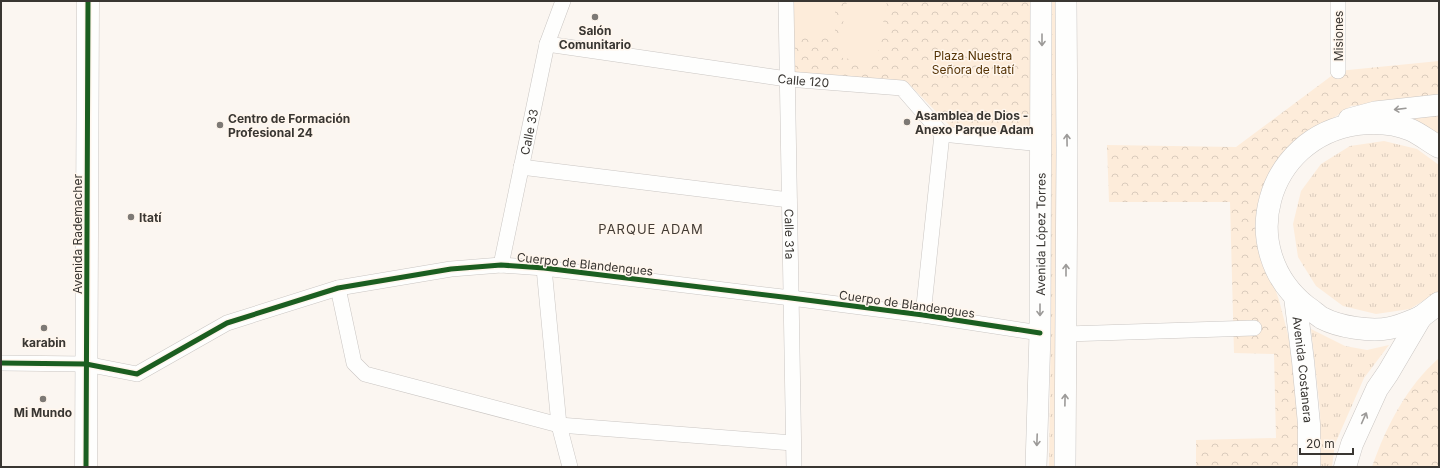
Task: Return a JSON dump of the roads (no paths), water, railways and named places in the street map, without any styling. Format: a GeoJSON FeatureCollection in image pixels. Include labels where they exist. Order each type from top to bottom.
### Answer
{"type":"FeatureCollection","features":[{"type":"Feature","properties":{"kind":"main road","name":"Avenida Rademacher"},"geometry":{"type":"LineString","coordinates":[[86,467],[88,1]]}},
{"type":"Feature","properties":{"kind":"main road","name":"Avenida López Torres"},"geometry":{"type":"LineString","coordinates":[[1036,467],[1040,333],[1042,1]]}},
{"type":"Feature","properties":{"kind":"main road"},"geometry":{"type":"LineString","coordinates":[[1065,467],[1067,150],[1066,1]]}},
{"type":"Feature","properties":{"kind":"main road"},"geometry":{"type":"LineString","coordinates":[[1336,129],[1344,120],[1374,112],[1439,105]]}},
{"type":"Feature","properties":{"kind":"main road"},"geometry":{"type":"LineString","coordinates":[[1439,147],[1411,130],[1378,122],[1336,129],[1322,135],[1294,157],[1279,178],[1270,202],[1267,227],[1270,252],[1280,276],[1295,297],[1322,318],[1354,329],[1389,328],[1421,317],[1439,303]]}},
{"type":"Feature","properties":{"kind":"main road","name":"Avenida Costanera"},"geometry":{"type":"LineString","coordinates":[[1295,297],[1303,360],[1308,424],[1309,467]]}},
{"type":"Feature","properties":{"kind":"main road"},"geometry":{"type":"LineString","coordinates":[[1345,467],[1352,444],[1377,389],[1421,317]]}},
{"type":"Feature","properties":{"kind":"street","name":"Calle 33"},"geometry":{"type":"LineString","coordinates":[[501,265],[547,44],[563,1]]}},
{"type":"Feature","properties":{"kind":"street","name":"Calle 31a"},"geometry":{"type":"LineString","coordinates":[[786,1],[794,467]]}},
{"type":"Feature","properties":{"kind":"street","name":"Misiones"},"geometry":{"type":"LineString","coordinates":[[1338,1],[1338,70]]}},
{"type":"Feature","properties":{"kind":"street","name":"Calle 120"},"geometry":{"type":"LineString","coordinates":[[547,44],[787,79],[902,88],[942,134]]}},
{"type":"Feature","properties":{"kind":"street"},"geometry":{"type":"LineString","coordinates":[[922,315],[942,134],[1042,144]]}},
{"type":"Feature","properties":{"kind":"street"},"geometry":{"type":"LineString","coordinates":[[521,167],[789,200]]}},
{"type":"Feature","properties":{"kind":"street","name":"Cuerpo de Blandengues"},"geometry":{"type":"LineString","coordinates":[[1,363],[86,364],[137,374],[227,323],[338,288],[451,269],[501,265],[544,268],[791,298],[922,315],[1040,333]]}},
{"type":"Feature","properties":{"kind":"street"},"geometry":{"type":"LineString","coordinates":[[544,268],[559,425],[570,467]]}},
{"type":"Feature","properties":{"kind":"street"},"geometry":{"type":"LineString","coordinates":[[338,288],[354,363],[365,374],[559,425],[793,443]]}},
{"type":"Feature","properties":{"kind":"street"},"geometry":{"type":"LineString","coordinates":[[1066,334],[1254,328]]}},
{"type":"Feature","properties":{"kind":"place","name":"Salón Comunitario"},"geometry":{"type":"Point","coordinates":[595,17]}},
{"type":"Feature","properties":{"kind":"place","name":"Asamblea de Dios - Anexo Parque Adam"},"geometry":{"type":"Point","coordinates":[907,122]}},
{"type":"Feature","properties":{"kind":"place","name":"Centro de Formación Profesional 24"},"geometry":{"type":"Point","coordinates":[220,125]}},
{"type":"Feature","properties":{"kind":"place","name":"Itatí"},"geometry":{"type":"Point","coordinates":[131,217]}},
{"type":"Feature","properties":{"kind":"place","name":"karabin"},"geometry":{"type":"Point","coordinates":[44,328]}},
{"type":"Feature","properties":{"kind":"place","name":"Mi Mundo"},"geometry":{"type":"Point","coordinates":[43,399]}},
{"type":"Feature","properties":{"kind":"district","name":"PARQUE ADAM"},"geometry":{"type":"Point","coordinates":[651,229]}},
{"type":"Feature","properties":{"kind":"park label","name":"Plaza Nuestra Señora de Itatí"},"geometry":{"type":"Point","coordinates":[973,62]}}]}
